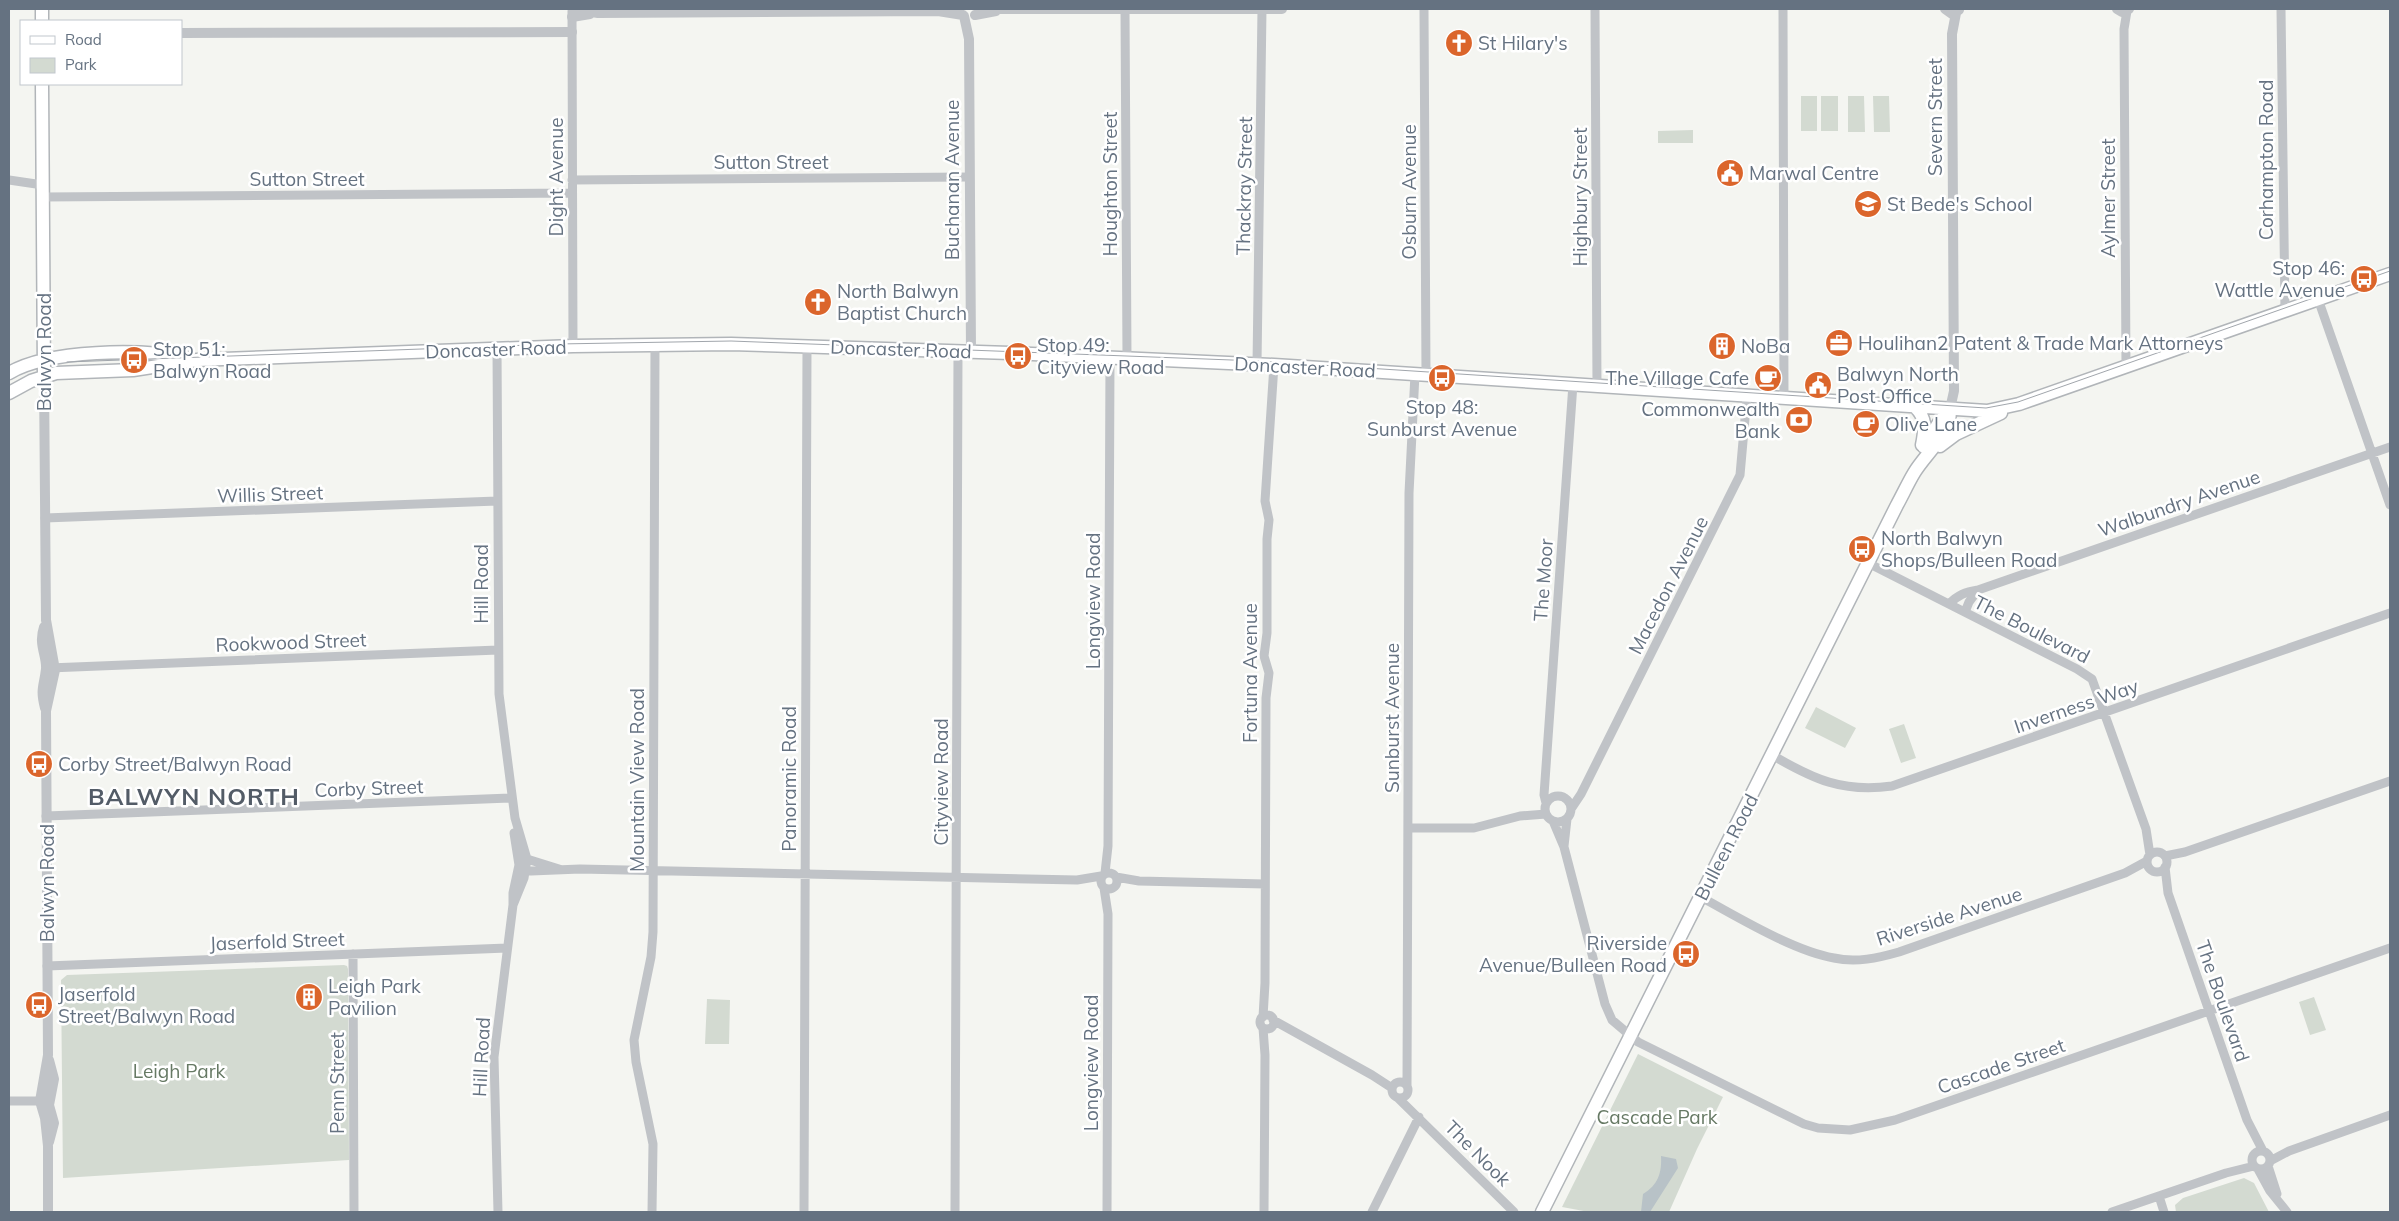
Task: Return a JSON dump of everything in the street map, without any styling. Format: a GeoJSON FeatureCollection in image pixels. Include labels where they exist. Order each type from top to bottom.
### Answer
{"type":"FeatureCollection","features":[{"type":"Feature","properties":{"kind":"main road","name":"Balwyn Road"},"geometry":{"type":"LineString","coordinates":[[42,85],[44,376]]}},
{"type":"Feature","properties":{"kind":"main road","name":"Doncaster Road"},"geometry":{"type":"LineString","coordinates":[[9,393],[44,376],[64,372],[147,369],[197,360],[497,348],[655,344],[807,346],[1127,357],[1420,374],[1915,407],[1992,410],[2019,404],[2390,274]]}},
{"type":"Feature","properties":{"kind":"main road","name":"Doncaster Road"},"geometry":{"type":"LineString","coordinates":[[9,373],[43,359],[63,356],[134,353],[159,354],[197,360]]}},
{"type":"Feature","properties":{"kind":"main road"},"geometry":{"type":"LineString","coordinates":[[1920,460],[1954,435],[2019,404]]}},
{"type":"Feature","properties":{"kind":"main road"},"geometry":{"type":"LineString","coordinates":[[1915,407],[1921,414],[1925,424],[1920,460]]}},
{"type":"Feature","properties":{"kind":"main road","name":"Bulleen Road"},"geometry":{"type":"LineString","coordinates":[[1542,1212],[1920,460],[1945,431],[1950,418],[1950,409]]}},
{"type":"Feature","properties":{"kind":"street"},"geometry":{"type":"LineString","coordinates":[[938,11],[949,9]]}},
{"type":"Feature","properties":{"kind":"street"},"geometry":{"type":"LineString","coordinates":[[990,9],[1282,9]]}},
{"type":"Feature","properties":{"kind":"street","name":"Thackray Street"},"geometry":{"type":"LineString","coordinates":[[1258,364],[1262,9]]}},
{"type":"Feature","properties":{"kind":"street","name":"Osburn Avenue"},"geometry":{"type":"LineString","coordinates":[[1420,374],[1424,9]]}},
{"type":"Feature","properties":{"kind":"street","name":"Highbury Street"},"geometry":{"type":"LineString","coordinates":[[1595,9],[1597,386]]}},
{"type":"Feature","properties":{"kind":"street"},"geometry":{"type":"LineString","coordinates":[[1783,9],[1784,398]]}},
{"type":"Feature","properties":{"kind":"street","name":"Corhampton Road"},"geometry":{"type":"LineString","coordinates":[[2281,9],[2285,310]]}},
{"type":"Feature","properties":{"kind":"street"},"geometry":{"type":"LineString","coordinates":[[572,12],[938,11],[969,13],[1002,10]]}},
{"type":"Feature","properties":{"kind":"street","name":"Houghton Street"},"geometry":{"type":"LineString","coordinates":[[1125,10],[1127,357]]}},
{"type":"Feature","properties":{"kind":"street","name":"Severn Street"},"geometry":{"type":"LineString","coordinates":[[1950,409],[1954,394],[1952,10]]}},
{"type":"Feature","properties":{"kind":"street","name":"Aylmer Street"},"geometry":{"type":"LineString","coordinates":[[2126,10],[2124,29],[2126,366]]}},
{"type":"Feature","properties":{"kind":"street","name":"Dight Avenue"},"geometry":{"type":"LineString","coordinates":[[572,12],[573,346]]}},
{"type":"Feature","properties":{"kind":"street","name":"Buchanan Avenue"},"geometry":{"type":"LineString","coordinates":[[965,352],[969,177],[969,13]]}},
{"type":"Feature","properties":{"kind":"street"},"geometry":{"type":"LineString","coordinates":[[182,33],[572,32]]}},
{"type":"Feature","properties":{"kind":"street","name":"Sutton Street"},"geometry":{"type":"LineString","coordinates":[[572,180],[969,177]]}},
{"type":"Feature","properties":{"kind":"street","name":"Sutton Street"},"geometry":{"type":"LineString","coordinates":[[9,180],[43,191],[572,193]]}},
{"type":"Feature","properties":{"kind":"street"},"geometry":{"type":"LineString","coordinates":[[2318,299],[2390,505]]}},
{"type":"Feature","properties":{"kind":"street","name":"Mountain View Road"},"geometry":{"type":"LineString","coordinates":[[652,1212],[652,1139],[636,1062],[634,1040],[651,957],[655,344]]}},
{"type":"Feature","properties":{"kind":"street","name":"Panoramic Road"},"geometry":{"type":"LineString","coordinates":[[804,1212],[807,346]]}},
{"type":"Feature","properties":{"kind":"street","name":"Hill Road"},"geometry":{"type":"LineString","coordinates":[[497,348],[499,694],[515,818],[527,859]]}},
{"type":"Feature","properties":{"kind":"street","name":"Cityview Road"},"geometry":{"type":"LineString","coordinates":[[955,1212],[956,877],[965,352]]}},
{"type":"Feature","properties":{"kind":"street","name":"Longview Road"},"geometry":{"type":"LineString","coordinates":[[1107,1212],[1110,357]]}},
{"type":"Feature","properties":{"kind":"street","name":"Fortuna Avenue"},"geometry":{"type":"LineString","coordinates":[[1264,1212],[1265,1054],[1268,1023],[1265,983],[1266,698],[1269,673],[1264,656],[1267,633],[1267,539],[1269,520],[1265,501],[1274,365]]}},
{"type":"Feature","properties":{"kind":"street","name":"Sunburst Avenue"},"geometry":{"type":"LineString","coordinates":[[1400,1087],[1406,1062],[1409,493],[1420,374]]}},
{"type":"Feature","properties":{"kind":"street","name":"Balwyn Road"},"geometry":{"type":"LineString","coordinates":[[44,376],[46,620],[42,645],[52,668],[41,690],[46,711],[48,1055],[54,1079],[44,1101],[54,1123],[48,1146],[48,1212]]}},
{"type":"Feature","properties":{"kind":"street","name":"The Moor"},"geometry":{"type":"LineString","coordinates":[[1548,804],[1544,798],[1547,777],[1573,384]]}},
{"type":"Feature","properties":{"kind":"street","name":"Macedon Avenue"},"geometry":{"type":"LineString","coordinates":[[1571,808],[1588,780],[1740,474],[1747,396]]}},
{"type":"Feature","properties":{"kind":"street","name":"Walbundry Avenue"},"geometry":{"type":"LineString","coordinates":[[1949,604],[1959,594],[1978,590],[2390,446]]}},
{"type":"Feature","properties":{"kind":"street","name":"Willis Street"},"geometry":{"type":"LineString","coordinates":[[45,518],[497,502]]}},
{"type":"Feature","properties":{"kind":"street","name":"The Boulevard"},"geometry":{"type":"LineString","coordinates":[[1868,563],[2086,674],[2096,684],[2261,1160],[2287,1212]]}},
{"type":"Feature","properties":{"kind":"street"},"geometry":{"type":"LineString","coordinates":[[1965,612],[1969,602],[1978,590]]}},
{"type":"Feature","properties":{"kind":"street","name":"Inverness Way"},"geometry":{"type":"LineString","coordinates":[[1772,755],[1830,784],[1860,789],[1877,788],[1907,782],[2390,613]]}},
{"type":"Feature","properties":{"kind":"street","name":"Rookwood Street"},"geometry":{"type":"LineString","coordinates":[[52,668],[498,650]]}},
{"type":"Feature","properties":{"kind":"street","name":"Macedon Avenue"},"geometry":{"type":"LineString","coordinates":[[1567,799],[1588,780]]}},
{"type":"Feature","properties":{"kind":"street","name":"Riverside Avenue"},"geometry":{"type":"LineString","coordinates":[[1701,897],[1806,950],[1835,959],[1866,959],[1899,952],[2390,781]]}},
{"type":"Feature","properties":{"kind":"street"},"geometry":{"type":"LineString","coordinates":[[1408,828],[1474,828],[1520,816],[1548,804],[1560,796],[1567,799],[1571,808],[1567,818],[1564,847]]}},
{"type":"Feature","properties":{"kind":"street","name":"Corby Street"},"geometry":{"type":"LineString","coordinates":[[46,816],[512,798]]}},
{"type":"Feature","properties":{"kind":"street"},"geometry":{"type":"LineString","coordinates":[[1548,804],[1564,847],[1608,1012],[1612,1020],[1631,1035]]}},
{"type":"Feature","properties":{"kind":"street","name":"Hill Road"},"geometry":{"type":"LineString","coordinates":[[498,1212],[494,1064],[513,893],[522,867],[514,838],[515,818]]}},
{"type":"Feature","properties":{"kind":"street"},"geometry":{"type":"LineString","coordinates":[[1553,821],[1560,822],[1567,818]]}},
{"type":"Feature","properties":{"kind":"street"},"geometry":{"type":"LineString","coordinates":[[559,869],[527,859],[522,860],[522,867],[559,869],[1265,884]]}},
{"type":"Feature","properties":{"kind":"street","name":"Jaserfold Street"},"geometry":{"type":"LineString","coordinates":[[47,966],[507,948]]}},
{"type":"Feature","properties":{"kind":"street","name":"Cascade Street"},"geometry":{"type":"LineString","coordinates":[[1631,1035],[1642,1044],[1788,1118],[1818,1128],[1850,1130],[1895,1120],[2390,948]]}},
{"type":"Feature","properties":{"kind":"street","name":"Penn Street"},"geometry":{"type":"LineString","coordinates":[[353,954],[354,1212]]}},
{"type":"Feature","properties":{"kind":"street","name":"The Nook"},"geometry":{"type":"LineString","coordinates":[[1268,1023],[1296,1034],[1372,1075],[1400,1087],[1419,1117]]}},
{"type":"Feature","properties":{"kind":"street","name":"The Nook"},"geometry":{"type":"LineString","coordinates":[[1400,1087],[1404,1097],[1398,1098],[1514,1212]]}},
{"type":"Feature","properties":{"kind":"street"},"geometry":{"type":"LineString","coordinates":[[9,1101],[44,1101]]}},
{"type":"Feature","properties":{"kind":"street"},"geometry":{"type":"LineString","coordinates":[[2112,1212],[2390,1115]]}},
{"type":"Feature","properties":{"kind":"street"},"geometry":{"type":"LineString","coordinates":[[1372,1212],[1419,1117]]}},
{"type":"Feature","properties":{"kind":"street"},"geometry":{"type":"LineString","coordinates":[[2159,1196],[2164,1212]]}},
{"type":"Feature","properties":{"kind":"green space"},"geometry":{"type":"Polygon","coordinates":[[[1801,96],[1817,96],[1817,131],[1801,131],[1801,96]]]}},
{"type":"Feature","properties":{"kind":"green space"},"geometry":{"type":"Polygon","coordinates":[[[1821,96],[1838,96],[1838,131],[1821,131],[1821,96]]]}},
{"type":"Feature","properties":{"kind":"green space"},"geometry":{"type":"Polygon","coordinates":[[[1848,96],[1864,96],[1865,132],[1848,132],[1848,96]]]}},
{"type":"Feature","properties":{"kind":"green space"},"geometry":{"type":"Polygon","coordinates":[[[1873,96],[1889,96],[1890,132],[1874,132],[1873,96]]]}},
{"type":"Feature","properties":{"kind":"green space"},"geometry":{"type":"Polygon","coordinates":[[[1693,130],[1693,143],[1658,143],[1658,131],[1693,130]]]}},
{"type":"Feature","properties":{"kind":"green space"},"geometry":{"type":"Polygon","coordinates":[[[1816,707],[1856,728],[1845,748],[1805,728],[1816,707]]]}},
{"type":"Feature","properties":{"kind":"green space"},"geometry":{"type":"Polygon","coordinates":[[[1904,724],[1916,758],[1901,763],[1889,729],[1904,724]]]}},
{"type":"Feature","properties":{"kind":"green space","name":"Leigh Park"},"geometry":{"type":"Polygon","coordinates":[[[344,965],[348,969],[349,1160],[63,1178],[61,980],[67,975],[344,965]]]}},
{"type":"Feature","properties":{"kind":"green space"},"geometry":{"type":"Polygon","coordinates":[[[2314,997],[2326,1030],[2310,1035],[2299,1002],[2314,997]]]}},
{"type":"Feature","properties":{"kind":"green space"},"geometry":{"type":"Polygon","coordinates":[[[707,999],[730,1000],[729,1044],[705,1044],[707,999]]]}},
{"type":"Feature","properties":{"kind":"green space","name":"Cascade Park"},"geometry":{"type":"Polygon","coordinates":[[[1638,1054],[1723,1097],[1669,1212],[1589,1212],[1562,1207],[1638,1054]]]}},
{"type":"Feature","properties":{"kind":"green space"},"geometry":{"type":"Polygon","coordinates":[[[2244,1178],[2254,1183],[2269,1212],[2176,1212],[2175,1205],[2183,1198],[2244,1178]]]}},
{"type":"Feature","properties":{"kind":"shaded area"},"geometry":{"type":"Polygon","coordinates":[[[1661,1156],[1676,1159],[1678,1168],[1650,1212],[1641,1212],[1643,1194],[1656,1183],[1660,1173],[1661,1156]]]}},
{"type":"Feature","properties":{"kind":"tram line"},"geometry":{"type":"LineString","coordinates":[[67,362],[558,344],[731,341],[1258,361],[1986,408],[2018,402],[2390,271]]}},
{"type":"Feature","properties":{"kind":"place","name":"St Hilary's"},"geometry":{"type":"Point","coordinates":[1459,43]}},
{"type":"Feature","properties":{"kind":"place","name":"Marwal Centre"},"geometry":{"type":"Point","coordinates":[1730,173]}},
{"type":"Feature","properties":{"kind":"place","name":"St Bede's School"},"geometry":{"type":"Point","coordinates":[1868,204]}},
{"type":"Feature","properties":{"kind":"place","name":"Stop 46: Wattle Avenue"},"geometry":{"type":"Point","coordinates":[2364,279]}},
{"type":"Feature","properties":{"kind":"place","name":"North Balwyn Baptist Church"},"geometry":{"type":"Point","coordinates":[818,302]}},
{"type":"Feature","properties":{"kind":"place","name":"Houlihan2 Patent & Trade Mark Attorneys"},"geometry":{"type":"Point","coordinates":[1839,343]}},
{"type":"Feature","properties":{"kind":"place","name":"NoBa"},"geometry":{"type":"Point","coordinates":[1722,346]}},
{"type":"Feature","properties":{"kind":"place","name":"Stop 49: Cityview Road"},"geometry":{"type":"Point","coordinates":[1018,356]}},
{"type":"Feature","properties":{"kind":"place","name":"Stop 51: Balwyn Road"},"geometry":{"type":"Point","coordinates":[134,360]}},
{"type":"Feature","properties":{"kind":"place","name":"Stop 48: Sunburst Avenue"},"geometry":{"type":"Point","coordinates":[1442,378]}},
{"type":"Feature","properties":{"kind":"place","name":"The Village Cafe"},"geometry":{"type":"Point","coordinates":[1768,378]}},
{"type":"Feature","properties":{"kind":"place","name":"Balwyn North Post Office"},"geometry":{"type":"Point","coordinates":[1818,385]}},
{"type":"Feature","properties":{"kind":"place","name":"Commonwealth Bank"},"geometry":{"type":"Point","coordinates":[1799,420]}},
{"type":"Feature","properties":{"kind":"place","name":"Olive Lane"},"geometry":{"type":"Point","coordinates":[1866,424]}},
{"type":"Feature","properties":{"kind":"place","name":"North Balwyn Shops/Bulleen Road"},"geometry":{"type":"Point","coordinates":[1862,549]}},
{"type":"Feature","properties":{"kind":"place","name":"Corby Street/Balwyn Road"},"geometry":{"type":"Point","coordinates":[39,764]}},
{"type":"Feature","properties":{"kind":"place","name":"Riverside Avenue/Bulleen Road"},"geometry":{"type":"Point","coordinates":[1686,954]}},
{"type":"Feature","properties":{"kind":"place","name":"Leigh Park Pavilion"},"geometry":{"type":"Point","coordinates":[309,997]}},
{"type":"Feature","properties":{"kind":"place","name":"Jaserfold Street/Balwyn Road"},"geometry":{"type":"Point","coordinates":[39,1005]}},
{"type":"Feature","properties":{"kind":"district","name":"BALWYN NORTH"},"geometry":{"type":"Point","coordinates":[194,796]}}]}
